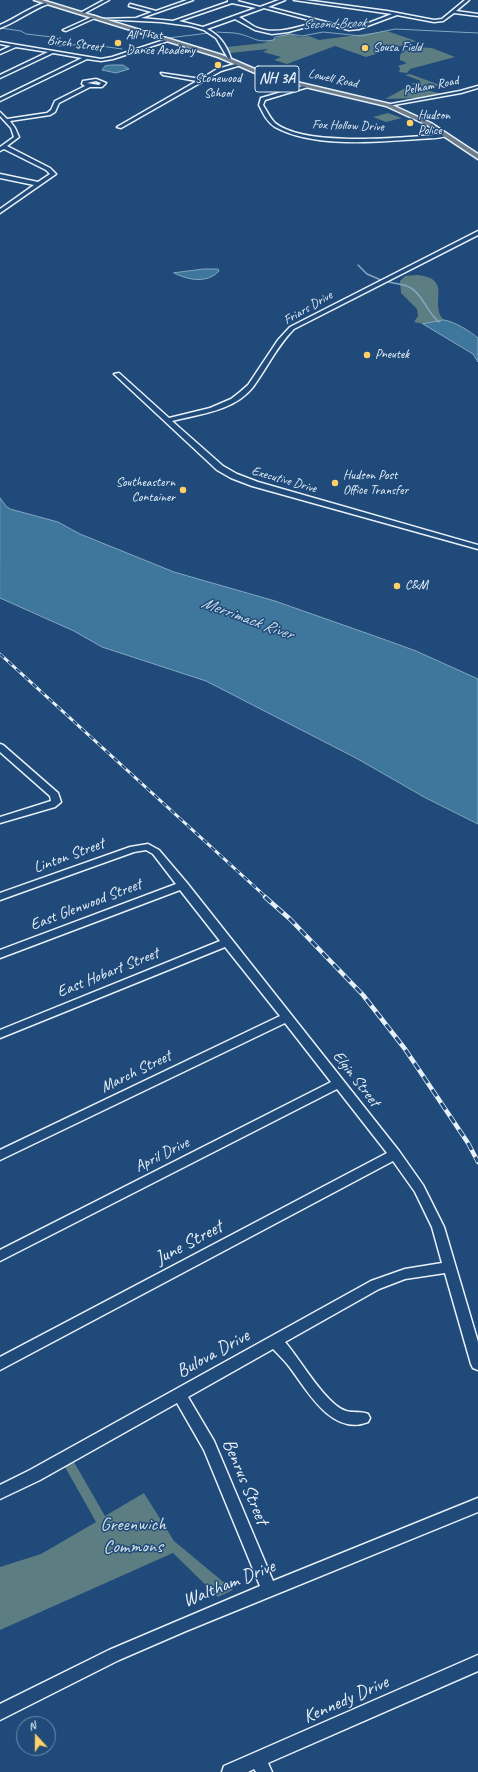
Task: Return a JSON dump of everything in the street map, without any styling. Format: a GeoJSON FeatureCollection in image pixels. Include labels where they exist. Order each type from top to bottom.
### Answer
{"type":"FeatureCollection","features":[{"type":"Feature","properties":{"kind":"main road","name":"Lowell Road"},"geometry":{"type":"LineString","coordinates":[[37,0],[229,59],[261,74],[291,83],[355,96],[388,105],[419,118],[478,157]]}},
{"type":"Feature","properties":{"kind":"main road"},"geometry":{"type":"LineString","coordinates":[[291,83],[294,87],[293,90]]}},
{"type":"Feature","properties":{"kind":"street"},"geometry":{"type":"LineString","coordinates":[[82,13],[107,0]]}},
{"type":"Feature","properties":{"kind":"street"},"geometry":{"type":"LineString","coordinates":[[132,20],[191,0]]}},
{"type":"Feature","properties":{"kind":"street"},"geometry":{"type":"LineString","coordinates":[[222,0],[321,21],[342,28],[353,29],[396,14]]}},
{"type":"Feature","properties":{"kind":"street"},"geometry":{"type":"LineString","coordinates":[[171,22],[237,0]]}},
{"type":"Feature","properties":{"kind":"street"},"geometry":{"type":"LineString","coordinates":[[202,29],[283,0]]}},
{"type":"Feature","properties":{"kind":"street"},"geometry":{"type":"LineString","coordinates":[[296,0],[396,14],[428,21],[441,20],[467,0]]}},
{"type":"Feature","properties":{"kind":"street"},"geometry":{"type":"LineString","coordinates":[[173,2],[180,4]]}},
{"type":"Feature","properties":{"kind":"street"},"geometry":{"type":"LineString","coordinates":[[0,26],[22,16],[36,7],[47,3]]}},
{"type":"Feature","properties":{"kind":"street"},"geometry":{"type":"LineString","coordinates":[[130,5],[156,12]]}},
{"type":"Feature","properties":{"kind":"street"},"geometry":{"type":"LineString","coordinates":[[453,12],[478,15]]}},
{"type":"Feature","properties":{"kind":"street"},"geometry":{"type":"LineString","coordinates":[[65,30],[95,17]]}},
{"type":"Feature","properties":{"kind":"street"},"geometry":{"type":"LineString","coordinates":[[234,17],[246,21],[254,29],[272,33],[321,21]]}},
{"type":"Feature","properties":{"kind":"street"},"geometry":{"type":"LineString","coordinates":[[102,19],[171,22],[202,29],[218,38],[229,59]]}},
{"type":"Feature","properties":{"kind":"street","name":"Birch Street"},"geometry":{"type":"LineString","coordinates":[[0,43],[85,58],[109,59],[169,40]]}},
{"type":"Feature","properties":{"kind":"street"},"geometry":{"type":"LineString","coordinates":[[0,53],[15,46]]}},
{"type":"Feature","properties":{"kind":"street"},"geometry":{"type":"LineString","coordinates":[[0,77],[52,52]]}},
{"type":"Feature","properties":{"kind":"street"},"geometry":{"type":"LineString","coordinates":[[0,100],[85,58]]}},
{"type":"Feature","properties":{"kind":"street"},"geometry":{"type":"LineString","coordinates":[[119,127],[224,67],[239,64]]}},
{"type":"Feature","properties":{"kind":"street"},"geometry":{"type":"LineString","coordinates":[[163,74],[201,80]]}},
{"type":"Feature","properties":{"kind":"street"},"geometry":{"type":"LineString","coordinates":[[7,120],[48,114],[53,111],[57,102],[89,86]]}},
{"type":"Feature","properties":{"kind":"street","name":"Fox Hollow Drive"},"geometry":{"type":"LineString","coordinates":[[306,86],[268,97],[260,103],[272,122],[289,131],[311,136],[334,138],[400,139],[444,134]]}},
{"type":"Feature","properties":{"kind":"street","name":"Pelham Road"},"geometry":{"type":"LineString","coordinates":[[388,105],[466,91],[478,87]]}},
{"type":"Feature","properties":{"kind":"street"},"geometry":{"type":"LineString","coordinates":[[466,91],[478,91]]}},
{"type":"Feature","properties":{"kind":"street"},"geometry":{"type":"LineString","coordinates":[[0,114],[7,120],[17,137],[2,148],[52,172],[51,175],[0,211]]}},
{"type":"Feature","properties":{"kind":"street"},"geometry":{"type":"LineString","coordinates":[[0,176],[39,184]]}},
{"type":"Feature","properties":{"kind":"street"},"geometry":{"type":"LineString","coordinates":[[0,205],[7,206]]}},
{"type":"Feature","properties":{"kind":"street","name":"Friars Drive"},"geometry":{"type":"LineString","coordinates":[[168,420],[210,409],[235,399],[250,387],[279,342],[292,328],[478,233]]}},
{"type":"Feature","properties":{"kind":"street","name":"Executive Drive"},"geometry":{"type":"LineString","coordinates":[[117,374],[220,468],[238,478],[478,547]]}},
{"type":"Feature","properties":{"kind":"street"},"geometry":{"type":"LineString","coordinates":[[0,747],[55,795],[56,802],[48,806],[0,820]]}},
{"type":"Feature","properties":{"kind":"street","name":"Elgin Street"},"geometry":{"type":"LineString","coordinates":[[148,847],[156,852],[228,942],[395,1154],[419,1189],[431,1212],[450,1267],[478,1364]]}},
{"type":"Feature","properties":{"kind":"street","name":"Linton Street"},"geometry":{"type":"LineString","coordinates":[[0,897],[133,849],[148,847]]}},
{"type":"Feature","properties":{"kind":"street","name":"East Glenwood Street"},"geometry":{"type":"LineString","coordinates":[[0,954],[182,885]]}},
{"type":"Feature","properties":{"kind":"street","name":"East Hobart Street"},"geometry":{"type":"LineString","coordinates":[[0,1034],[228,942]]}},
{"type":"Feature","properties":{"kind":"street","name":"March Street"},"geometry":{"type":"LineString","coordinates":[[0,1155],[287,1017]]}},
{"type":"Feature","properties":{"kind":"street","name":"April Drive"},"geometry":{"type":"LineString","coordinates":[[0,1256],[339,1083]]}},
{"type":"Feature","properties":{"kind":"street","name":"June Street"},"geometry":{"type":"LineString","coordinates":[[0,1364],[395,1154]]}},
{"type":"Feature","properties":{"kind":"street","name":"Bulova Drive"},"geometry":{"type":"LineString","coordinates":[[0,1492],[35,1475],[375,1285],[410,1273],[450,1267]]}},
{"type":"Feature","properties":{"kind":"street"},"geometry":{"type":"LineString","coordinates":[[275,1341],[292,1360],[313,1390],[330,1409],[345,1417],[363,1418]]}},
{"type":"Feature","properties":{"kind":"street","name":"Benrus Street"},"geometry":{"type":"LineString","coordinates":[[179,1394],[210,1446],[269,1589]]}},
{"type":"Feature","properties":{"kind":"street","name":"Waltham Drive"},"geometry":{"type":"LineString","coordinates":[[0,1712],[114,1654],[269,1589],[478,1505]]}},
{"type":"Feature","properties":{"kind":"street","name":"Kennedy Drive"},"geometry":{"type":"LineString","coordinates":[[230,1772],[261,1766],[478,1663]]}},
{"type":"Feature","properties":{"kind":"green space"},"geometry":{"type":"Polygon","coordinates":[[[387,31],[416,41],[366,57],[335,46],[287,64],[274,60],[281,57],[263,52],[268,49],[230,53],[227,47],[264,43],[288,33],[299,37],[309,36],[319,40],[387,31]]]}},
{"type":"Feature","properties":{"kind":"green space"},"geometry":{"type":"Polygon","coordinates":[[[416,47],[432,48],[455,57],[410,69],[407,73],[399,72],[400,68],[398,66],[407,63],[400,60],[400,55],[403,51],[416,47]]]}},
{"type":"Feature","properties":{"kind":"green space"},"geometry":{"type":"Polygon","coordinates":[[[410,74],[440,85],[427,88],[411,84],[421,81],[405,75],[410,74]]]}},
{"type":"Feature","properties":{"kind":"green space"},"geometry":{"type":"Polygon","coordinates":[[[409,86],[443,94],[419,98],[385,99],[409,86]]]}},
{"type":"Feature","properties":{"kind":"green space"},"geometry":{"type":"Polygon","coordinates":[[[388,113],[402,118],[386,122],[373,117],[388,113]]]}},
{"type":"Feature","properties":{"kind":"green space"},"geometry":{"type":"Polygon","coordinates":[[[418,275],[429,277],[435,281],[438,287],[438,307],[444,320],[423,324],[414,322],[418,316],[417,309],[401,293],[400,281],[405,276],[418,275]]]}},
{"type":"Feature","properties":{"kind":"green space","name":"Greenwich Commons"},"geometry":{"type":"Polygon","coordinates":[[[74,1462],[105,1516],[144,1493],[174,1541],[233,1590],[218,1597],[173,1553],[0,1630],[0,1567],[41,1554],[96,1522],[65,1467],[74,1462]]]}},
{"type":"Feature","properties":{"kind":"water"},"geometry":{"type":"Polygon","coordinates":[[[123,65],[129,69],[116,73],[102,70],[105,66],[123,65]]]}},
{"type":"Feature","properties":{"kind":"water"},"geometry":{"type":"Polygon","coordinates":[[[204,269],[218,269],[219,271],[209,278],[197,280],[174,273],[204,269]]]}},
{"type":"Feature","properties":{"kind":"water"},"geometry":{"type":"Polygon","coordinates":[[[444,320],[452,322],[471,332],[478,338],[478,362],[473,354],[423,324],[444,320]]]}},
{"type":"Feature","properties":{"kind":"water","name":"Merrimack River"},"geometry":{"type":"Polygon","coordinates":[[[0,498],[10,509],[58,522],[80,534],[174,572],[275,601],[383,639],[416,651],[478,679],[478,824],[424,797],[356,758],[206,681],[102,647],[74,631],[0,598],[0,498]]]}},
{"type":"Feature","properties":{"kind":"waterway","name":"Second Brook"},"geometry":{"type":"LineString","coordinates":[[1,28],[21,31],[26,34],[61,38],[49,43],[58,46],[86,44],[122,49]]}},
{"type":"Feature","properties":{"kind":"waterway","name":"Second Brook"},"geometry":{"type":"LineString","coordinates":[[217,32],[237,33],[263,41],[274,40],[275,37],[290,34],[302,36],[323,32],[361,36],[395,29],[478,33]]}},
{"type":"Feature","properties":{"kind":"waterway","name":"Second Brook"},"geometry":{"type":"LineString","coordinates":[[168,38],[209,33]]}},
{"type":"Feature","properties":{"kind":"waterway"},"geometry":{"type":"LineString","coordinates":[[358,265],[367,274],[381,280]]}},
{"type":"Feature","properties":{"kind":"waterway"},"geometry":{"type":"LineString","coordinates":[[389,282],[406,286],[415,291],[431,314],[439,322]]}},
{"type":"Feature","properties":{"kind":"railway"},"geometry":{"type":"LineString","coordinates":[[0,654],[267,898]]}},
{"type":"Feature","properties":{"kind":"railway"},"geometry":{"type":"LineString","coordinates":[[265,897],[290,919],[363,995],[405,1049],[468,1143],[478,1162]]}},
{"type":"Feature","properties":{"kind":"place","name":"All That Dance Academy"},"geometry":{"type":"Point","coordinates":[118,43]}},
{"type":"Feature","properties":{"kind":"place","name":"Sousa Field"},"geometry":{"type":"Point","coordinates":[365,48]}},
{"type":"Feature","properties":{"kind":"place","name":"Stonewood School"},"geometry":{"type":"Point","coordinates":[218,65]}},
{"type":"Feature","properties":{"kind":"place","name":"Hudson Police"},"geometry":{"type":"Point","coordinates":[410,123]}},
{"type":"Feature","properties":{"kind":"place","name":"Pneutek"},"geometry":{"type":"Point","coordinates":[367,355]}},
{"type":"Feature","properties":{"kind":"place","name":"Hudson Post Office Transfer"},"geometry":{"type":"Point","coordinates":[335,483]}},
{"type":"Feature","properties":{"kind":"place","name":"Southeastern Container"},"geometry":{"type":"Point","coordinates":[183,490]}},
{"type":"Feature","properties":{"kind":"place","name":"C&M"},"geometry":{"type":"Point","coordinates":[397,586]}}]}
